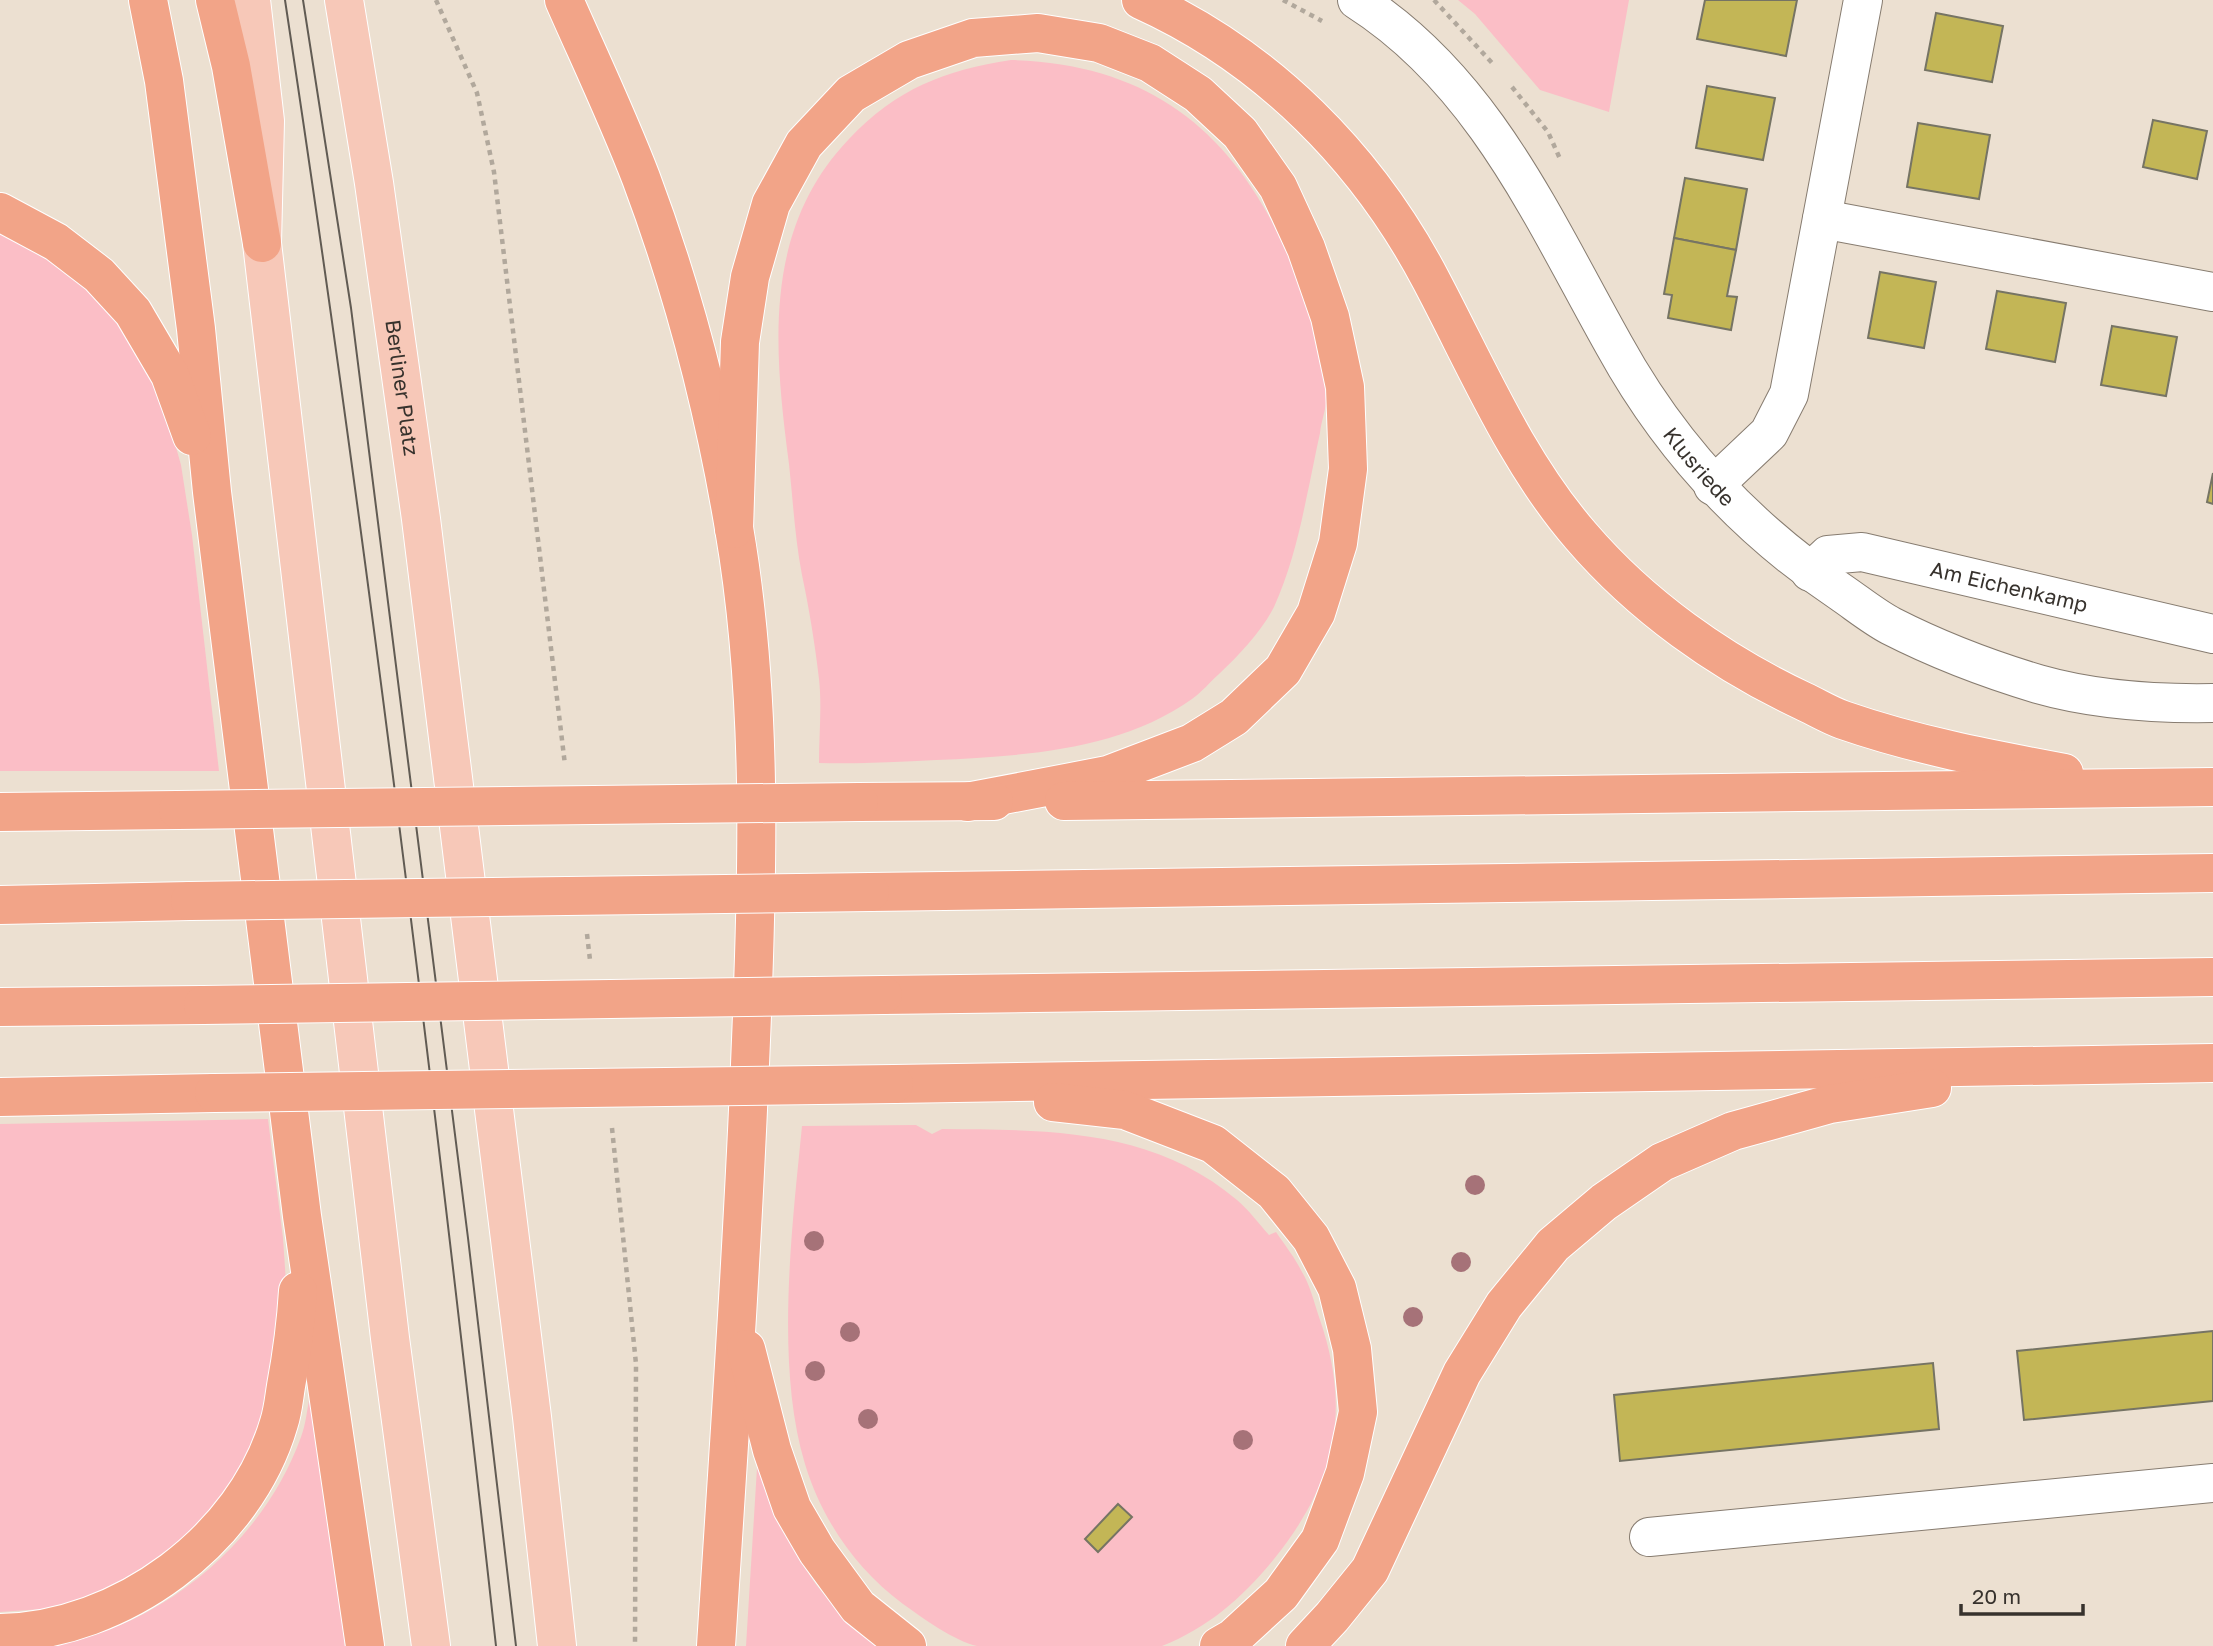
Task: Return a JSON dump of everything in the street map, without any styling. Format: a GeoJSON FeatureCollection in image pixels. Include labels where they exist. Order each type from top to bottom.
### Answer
{"type":"FeatureCollection","features":[{"type":"Feature","properties":{"kind":"highway"},"geometry":{"type":"LineString","coordinates":[[148,0],[164,80],[302,1216],[365,1646]]}},
{"type":"Feature","properties":{"kind":"highway"},"geometry":{"type":"LineString","coordinates":[[215,0],[230,66],[262,243]]}},
{"type":"Feature","properties":{"kind":"highway"},"geometry":{"type":"LineString","coordinates":[[564,0],[641,179],[682,304],[712,421],[734,529],[748,641],[757,775],[756,918],[746,1153],[716,1646]]}},
{"type":"Feature","properties":{"kind":"highway"},"geometry":{"type":"LineString","coordinates":[[1141,0],[1171,14],[1230,51],[1279,87],[1333,137],[1387,207],[1430,277],[1488,392],[1535,474],[1581,536],[1632,588],[1691,636],[1757,680],[1841,719],[1954,752],[2145,788]]}},
{"type":"Feature","properties":{"kind":"highway"},"geometry":{"type":"LineString","coordinates":[[734,529],[740,342],[750,277],[771,204],[804,144],[851,94],[909,60],[972,38],[1038,33],[1099,43],[1150,63],[1198,94],[1240,133],[1278,187],[1306,248],[1331,317],[1345,387],[1348,469],[1338,543],[1316,613],[1283,670],[1234,717],[1192,743],[1108,775],[967,802]]}},
{"type":"Feature","properties":{"kind":"highway"},"geometry":{"type":"LineString","coordinates":[[0,212],[67,250],[99,275],[133,313],[170,375],[212,492]]}},
{"type":"Feature","properties":{"kind":"highway"},"geometry":{"type":"LineString","coordinates":[[0,812],[2213,787]]}},
{"type":"Feature","properties":{"kind":"highway"},"geometry":{"type":"LineString","coordinates":[[0,905],[2213,873]]}},
{"type":"Feature","properties":{"kind":"highway"},"geometry":{"type":"LineString","coordinates":[[0,1007],[2213,977]]}},
{"type":"Feature","properties":{"kind":"highway"},"geometry":{"type":"LineString","coordinates":[[0,1097],[2213,1064]]}},
{"type":"Feature","properties":{"kind":"highway"},"geometry":{"type":"LineString","coordinates":[[1305,1646],[1332,1618],[1370,1570],[1462,1373],[1504,1305],[1553,1245],[1604,1202],[1662,1162],[1733,1130],[1830,1104],[1955,1084],[2213,1064]]}},
{"type":"Feature","properties":{"kind":"highway"},"geometry":{"type":"LineString","coordinates":[[894,1084],[1125,1110],[1213,1144],[1273,1192],[1311,1238],[1337,1288],[1352,1349],[1358,1412],[1345,1473],[1320,1540],[1289,1584],[1233,1638],[1219,1646]]}},
{"type":"Feature","properties":{"kind":"highway"},"geometry":{"type":"LineString","coordinates":[[0,1633],[24,1633],[101,1613],[159,1581],[215,1535],[223,1524],[255,1479],[279,1423],[296,1330],[302,1216]]}},
{"type":"Feature","properties":{"kind":"highway"},"geometry":{"type":"LineString","coordinates":[[737,1313],[772,1450],[792,1508],[817,1551],[858,1607],[907,1646]]}},
{"type":"Feature","properties":{"kind":"main road"},"geometry":{"type":"LineString","coordinates":[[251,0],[265,121],[262,243],[390,1338],[432,1646]]}},
{"type":"Feature","properties":{"kind":"main road","name":"Berliner Platz"},"geometry":{"type":"LineString","coordinates":[[344,0],[374,183],[421,519],[530,1404],[556,1646]]}},
{"type":"Feature","properties":{"kind":"street","name":"Klusriede"},"geometry":{"type":"LineString","coordinates":[[1357,0],[1413,42],[1471,103],[1509,156],[1615,348],[1663,422],[1713,486],[1762,533],[1810,572],[1888,625],[1957,656],[2040,685],[2106,697],[2179,704],[2213,703]]}},
{"type":"Feature","properties":{"kind":"street"},"geometry":{"type":"LineString","coordinates":[[1713,486],[1769,433],[1789,394],[1863,0]]}},
{"type":"Feature","properties":{"kind":"street"},"geometry":{"type":"LineString","coordinates":[[1822,219],[2213,292]]}},
{"type":"Feature","properties":{"kind":"street","name":"Am Eichenkamp"},"geometry":{"type":"LineString","coordinates":[[1810,572],[1828,555],[1862,552],[2213,634]]}},
{"type":"Feature","properties":{"kind":"street"},"geometry":{"type":"LineString","coordinates":[[1649,1537],[2213,1483]]}},
{"type":"Feature","properties":{"kind":"path"},"geometry":{"type":"LineString","coordinates":[[436,0],[477,93],[494,172],[566,775]]}},
{"type":"Feature","properties":{"kind":"path"},"geometry":{"type":"LineString","coordinates":[[586,926],[591,967]]}},
{"type":"Feature","properties":{"kind":"path"},"geometry":{"type":"LineString","coordinates":[[610,1118],[636,1364],[635,1646]]}},
{"type":"Feature","properties":{"kind":"shaded area"},"geometry":{"type":"Polygon","coordinates":[[[1458,0],[1629,0],[1609,112],[1540,90],[1475,14],[1458,0]]]}},
{"type":"Feature","properties":{"kind":"shaded area"},"geometry":{"type":"Polygon","coordinates":[[[1011,60],[1065,65],[1113,77],[1155,96],[1192,121],[1225,153],[1253,190],[1278,233],[1299,282],[1313,325],[1326,390],[1297,541],[1274,607],[1256,634],[1235,659],[1199,693],[1164,716],[1102,740],[1036,753],[819,763],[819,679],[798,548],[780,378],[778,335],[781,292],[788,252],[801,212],[821,174],[849,139],[867,122],[885,107],[923,84],[964,70],[1011,60]]]}},
{"type":"Feature","properties":{"kind":"shaded area"},"geometry":{"type":"Polygon","coordinates":[[[0,231],[65,266],[115,316],[143,359],[181,465],[192,535],[219,771],[0,771],[0,231]]]}},
{"type":"Feature","properties":{"kind":"shaded area"},"geometry":{"type":"Polygon","coordinates":[[[268,1119],[286,1282],[273,1394],[242,1468],[199,1524],[165,1553],[118,1583],[79,1600],[42,1609],[0,1612],[0,1124],[268,1119]]]}},
{"type":"Feature","properties":{"kind":"shaded area"},"geometry":{"type":"Polygon","coordinates":[[[916,1125],[932,1134],[942,1129],[981,1129],[1097,1138],[1134,1146],[1170,1159],[1204,1176],[1237,1200],[1269,1235],[1276,1232],[1305,1277],[1329,1351],[1335,1384],[1336,1415],[1324,1473],[1312,1502],[1274,1559],[1237,1599],[1195,1630],[1162,1646],[969,1644],[929,1622],[886,1590],[856,1559],[831,1524],[805,1464],[790,1384],[788,1296],[802,1126],[916,1125]]]}},
{"type":"Feature","properties":{"kind":"shaded area"},"geometry":{"type":"Polygon","coordinates":[[[310,1395],[338,1577],[345,1646],[47,1646],[89,1636],[129,1621],[167,1600],[202,1575],[234,1545],[261,1512],[284,1476],[303,1432],[310,1395]]]}},
{"type":"Feature","properties":{"kind":"shaded area"},"geometry":{"type":"Polygon","coordinates":[[[757,1468],[762,1468],[790,1539],[808,1573],[838,1609],[882,1646],[746,1646],[757,1468]]]}},
{"type":"Feature","properties":{"kind":"building"},"geometry":{"type":"Polygon","coordinates":[[[1705,0],[1797,0],[1786,56],[1697,39],[1705,0]]]}},
{"type":"Feature","properties":{"kind":"building"},"geometry":{"type":"Polygon","coordinates":[[[1936,13],[2003,26],[1992,82],[1925,70],[1936,13]]]}},
{"type":"Feature","properties":{"kind":"building"},"geometry":{"type":"Polygon","coordinates":[[[1707,86],[1775,98],[1763,160],[1696,148],[1707,86]]]}},
{"type":"Feature","properties":{"kind":"building"},"geometry":{"type":"Polygon","coordinates":[[[2153,120],[2207,131],[2197,179],[2143,167],[2153,120]]]}},
{"type":"Feature","properties":{"kind":"building"},"geometry":{"type":"Polygon","coordinates":[[[1918,123],[1990,135],[1979,199],[1907,187],[1918,123]]]}},
{"type":"Feature","properties":{"kind":"building"},"geometry":{"type":"Polygon","coordinates":[[[1685,178],[1747,189],[1736,250],[1674,238],[1685,178]]]}},
{"type":"Feature","properties":{"kind":"building"},"geometry":{"type":"Polygon","coordinates":[[[1674,238],[1736,250],[1727,296],[1737,297],[1731,330],[1668,318],[1672,295],[1664,294],[1674,238]]]}},
{"type":"Feature","properties":{"kind":"building"},"geometry":{"type":"Polygon","coordinates":[[[1880,272],[1936,282],[1924,348],[1868,338],[1880,272]]]}},
{"type":"Feature","properties":{"kind":"building"},"geometry":{"type":"Polygon","coordinates":[[[1997,291],[2066,303],[2055,362],[1986,349],[1997,291]]]}},
{"type":"Feature","properties":{"kind":"building"},"geometry":{"type":"Polygon","coordinates":[[[2112,326],[2177,337],[2166,396],[2101,385],[2112,326]]]}},
{"type":"Feature","properties":{"kind":"building"},"geometry":{"type":"Polygon","coordinates":[[[2213,473],[2213,504],[2207,502],[2213,473]]]}},
{"type":"Feature","properties":{"kind":"building"},"geometry":{"type":"Polygon","coordinates":[[[2213,1331],[2213,1401],[2024,1420],[2017,1351],[2213,1331]]]}},
{"type":"Feature","properties":{"kind":"building"},"geometry":{"type":"Polygon","coordinates":[[[1933,1363],[1939,1429],[1620,1461],[1614,1395],[1933,1363]]]}},
{"type":"Feature","properties":{"kind":"building"},"geometry":{"type":"Polygon","coordinates":[[[1118,1504],[1132,1517],[1098,1552],[1085,1539],[1118,1504]]]}},
{"type":"Feature","properties":{"kind":"tram line"},"geometry":{"type":"LineString","coordinates":[[285,0],[399,822],[496,1646]]}},
{"type":"Feature","properties":{"kind":"tram line"},"geometry":{"type":"LineString","coordinates":[[303,0],[351,308],[468,1238],[516,1646]]}}]}
